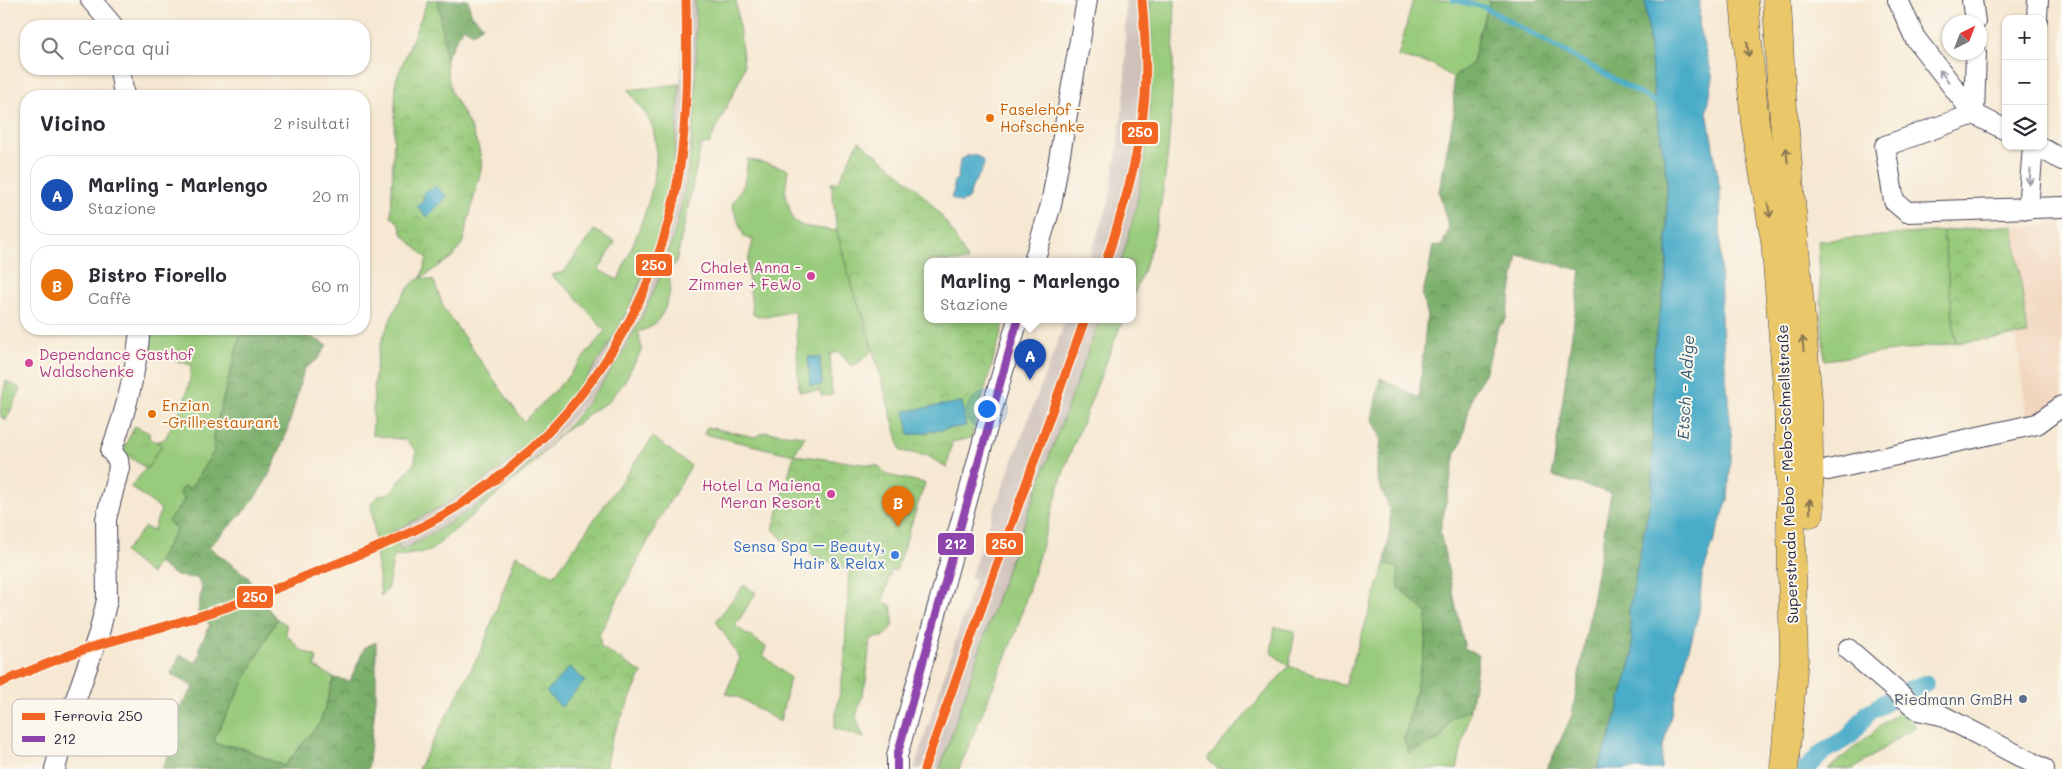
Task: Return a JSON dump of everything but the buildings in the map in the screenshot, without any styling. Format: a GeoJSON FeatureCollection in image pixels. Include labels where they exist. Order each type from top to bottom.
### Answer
{"type":"FeatureCollection","features":[{"type":"Feature","properties":{"kind":"highway","name":"Superstrada Mebo - Mebo-Schnellstraße"},"geometry":{"type":"LineString","coordinates":[[1744,0],[1755,123],[1775,240],[1788,399],[1807,719],[1801,769]]}},
{"type":"Feature","properties":{"kind":"highway","name":"Superstrada Mebo - Mebo-Schnellstraße"},"geometry":{"type":"LineString","coordinates":[[1777,0],[1781,84],[1808,400],[1803,660],[1790,716],[1784,769]]}},
{"type":"Feature","properties":{"kind":"street"},"geometry":{"type":"LineString","coordinates":[[90,0],[108,20]]}},
{"type":"Feature","properties":{"kind":"street"},"geometry":{"type":"LineString","coordinates":[[1035,258],[1051,205],[1087,0]]}},
{"type":"Feature","properties":{"kind":"street"},"geometry":{"type":"LineString","coordinates":[[1898,0],[1915,38],[1974,114],[2002,128]]}},
{"type":"Feature","properties":{"kind":"street"},"geometry":{"type":"LineString","coordinates":[[1972,0],[1974,15]]}},
{"type":"Feature","properties":{"kind":"street"},"geometry":{"type":"LineString","coordinates":[[2037,15],[2038,0]]}},
{"type":"Feature","properties":{"kind":"street"},"geometry":{"type":"LineString","coordinates":[[1974,114],[1976,60]]}},
{"type":"Feature","properties":{"kind":"street"},"geometry":{"type":"LineString","coordinates":[[121,75],[123,90]]}},
{"type":"Feature","properties":{"kind":"street"},"geometry":{"type":"LineString","coordinates":[[1974,114],[1885,146],[1894,202],[1907,212],[2062,207]]}},
{"type":"Feature","properties":{"kind":"street"},"geometry":{"type":"LineString","coordinates":[[2028,209],[2033,150]]}},
{"type":"Feature","properties":{"kind":"street"},"geometry":{"type":"LineString","coordinates":[[2045,150],[2062,160]]}},
{"type":"Feature","properties":{"kind":"street"},"geometry":{"type":"LineString","coordinates":[[897,769],[898,756],[1017,323]]}},
{"type":"Feature","properties":{"kind":"street"},"geometry":{"type":"LineString","coordinates":[[76,699],[99,633],[107,600],[106,519],[119,468],[118,460],[111,451],[127,403],[139,335]]}},
{"type":"Feature","properties":{"kind":"street"},"geometry":{"type":"LineString","coordinates":[[1828,470],[2037,424],[2062,406]]}},
{"type":"Feature","properties":{"kind":"street"},"geometry":{"type":"LineString","coordinates":[[1848,649],[1918,710],[1941,715],[2044,769]]}},
{"type":"Feature","properties":{"kind":"street"},"geometry":{"type":"LineString","coordinates":[[55,769],[58,756]]}},
{"type":"Feature","properties":{"kind":"shaded area"},"geometry":{"type":"Polygon","coordinates":[[[681,0],[695,0],[696,92],[691,143],[680,209],[662,270],[647,308],[621,356],[599,388],[532,462],[497,491],[467,512],[400,552],[392,532],[438,508],[506,464],[632,299],[656,239],[669,192],[681,68],[681,0]]]}},
{"type":"Feature","properties":{"kind":"shaded area"},"geometry":{"type":"Polygon","coordinates":[[[1125,0],[1150,0],[1152,40],[1151,91],[1136,202],[1122,258],[1089,258],[1109,202],[1125,89],[1125,0]]]}},
{"type":"Feature","properties":{"kind":"shaded area"},"geometry":{"type":"Polygon","coordinates":[[[2062,224],[2062,406],[2028,426],[2016,335],[2028,333],[2013,228],[2062,224]]]}},
{"type":"Feature","properties":{"kind":"shaded area"},"geometry":{"type":"Polygon","coordinates":[[[1064,323],[1099,323],[1004,578],[944,760],[940,769],[914,769],[975,580],[970,577],[1064,323]]]}},
{"type":"Feature","properties":{"kind":"green space"},"geometry":{"type":"Polygon","coordinates":[[[428,0],[438,0],[451,92],[471,128],[479,149],[482,165],[463,242],[454,256],[421,278],[427,258],[403,235],[399,224],[391,216],[396,80],[428,0]]]}},
{"type":"Feature","properties":{"kind":"green space"},"geometry":{"type":"Polygon","coordinates":[[[438,0],[468,0],[471,13],[483,26],[473,33],[463,27],[445,60],[438,0]]]}},
{"type":"Feature","properties":{"kind":"green space"},"geometry":{"type":"Polygon","coordinates":[[[695,0],[736,0],[744,66],[741,77],[709,144],[701,145],[676,263],[667,271],[670,285],[665,308],[652,326],[638,332],[642,349],[623,384],[608,402],[592,411],[561,434],[606,378],[626,346],[644,313],[659,279],[671,243],[681,207],[693,130],[696,78],[695,0]]]}},
{"type":"Feature","properties":{"kind":"green space"},"geometry":{"type":"Polygon","coordinates":[[[1150,0],[1175,0],[1170,132],[1162,197],[1156,230],[1136,289],[1136,258],[1122,258],[1138,198],[1148,132],[1150,0]]]}},
{"type":"Feature","properties":{"kind":"green space"},"geometry":{"type":"Polygon","coordinates":[[[1413,0],[1490,0],[1480,31],[1473,63],[1453,78],[1432,64],[1398,57],[1413,0]]]}},
{"type":"Feature","properties":{"kind":"green space"},"geometry":{"type":"Polygon","coordinates":[[[1490,0],[1645,0],[1655,101],[1667,177],[1667,271],[1654,350],[1652,491],[1629,611],[1633,655],[1611,735],[1597,769],[1547,769],[1572,715],[1611,493],[1552,476],[1581,270],[1518,255],[1506,320],[1498,327],[1485,374],[1473,392],[1462,440],[1456,453],[1440,532],[1465,649],[1479,655],[1470,709],[1451,718],[1441,738],[1408,753],[1404,740],[1425,648],[1427,613],[1399,588],[1398,568],[1385,564],[1390,513],[1377,476],[1381,442],[1377,428],[1372,420],[1380,378],[1419,398],[1427,313],[1422,295],[1433,245],[1442,246],[1449,229],[1439,192],[1454,113],[1453,78],[1473,63],[1480,31],[1490,0]]]}},
{"type":"Feature","properties":{"kind":"green space"},"geometry":{"type":"Polygon","coordinates":[[[680,84],[675,153],[669,193],[659,231],[646,269],[610,342],[588,376],[563,408],[536,437],[506,464],[465,493],[392,532],[401,551],[435,532],[502,488],[555,439],[533,464],[430,551],[394,557],[387,590],[381,596],[371,503],[378,496],[390,493],[415,462],[416,451],[406,440],[372,435],[374,385],[378,355],[383,337],[400,301],[406,291],[419,279],[424,278],[434,281],[444,309],[524,422],[564,381],[605,331],[572,293],[551,275],[564,272],[594,230],[615,242],[599,270],[618,280],[647,206],[656,167],[656,147],[651,124],[628,90],[680,84]]]}},
{"type":"Feature","properties":{"kind":"green space"},"geometry":{"type":"Polygon","coordinates":[[[859,141],[903,176],[924,196],[950,228],[966,258],[924,258],[924,323],[1004,323],[971,438],[952,442],[947,468],[928,456],[901,451],[865,321],[852,288],[837,231],[831,183],[838,182],[859,141]]]}},
{"type":"Feature","properties":{"kind":"green space"},"geometry":{"type":"Polygon","coordinates":[[[748,159],[788,169],[785,194],[793,220],[802,226],[837,231],[852,288],[865,321],[872,351],[858,363],[851,366],[839,352],[830,354],[832,395],[821,396],[820,391],[799,391],[795,311],[766,317],[753,315],[747,266],[753,240],[744,237],[732,205],[744,184],[748,159]]]}},
{"type":"Feature","properties":{"kind":"green space"},"geometry":{"type":"Polygon","coordinates":[[[2013,225],[2028,334],[1956,343],[1943,231],[2013,225]]]}},
{"type":"Feature","properties":{"kind":"green space"},"geometry":{"type":"Polygon","coordinates":[[[1943,231],[1956,343],[1824,360],[1818,241],[1943,231]]]}},
{"type":"Feature","properties":{"kind":"green space"},"geometry":{"type":"Polygon","coordinates":[[[1099,323],[1121,323],[1065,467],[1017,629],[959,769],[940,769],[1004,578],[1099,323]]]}},
{"type":"Feature","properties":{"kind":"green space"},"geometry":{"type":"Polygon","coordinates":[[[139,335],[240,335],[213,436],[214,451],[184,500],[176,529],[151,574],[124,552],[145,527],[153,531],[161,509],[131,487],[147,469],[162,445],[156,442],[165,439],[178,413],[189,386],[191,365],[138,349],[139,335]]]}},
{"type":"Feature","properties":{"kind":"green space"},"geometry":{"type":"Polygon","coordinates":[[[240,335],[306,335],[327,345],[318,359],[304,369],[283,442],[268,477],[246,509],[209,547],[248,577],[265,605],[277,619],[214,739],[216,744],[242,748],[284,766],[320,723],[334,678],[350,681],[365,647],[376,642],[376,698],[368,769],[162,769],[168,756],[178,756],[178,710],[194,687],[171,674],[180,655],[196,663],[200,654],[199,648],[210,625],[198,612],[202,587],[197,578],[176,576],[158,563],[176,529],[168,521],[184,500],[179,491],[184,486],[190,489],[214,451],[213,436],[240,335]]]}},
{"type":"Feature","properties":{"kind":"green space"},"geometry":{"type":"Polygon","coordinates":[[[6,381],[21,389],[6,420],[1,417],[0,408],[6,381]]]}},
{"type":"Feature","properties":{"kind":"green space"},"geometry":{"type":"Polygon","coordinates":[[[135,426],[149,433],[149,438],[162,445],[147,469],[122,452],[135,426]]]}},
{"type":"Feature","properties":{"kind":"green space"},"geometry":{"type":"Polygon","coordinates":[[[707,427],[755,437],[766,432],[805,436],[794,455],[704,434],[707,427]]]}},
{"type":"Feature","properties":{"kind":"green space"},"geometry":{"type":"Polygon","coordinates":[[[653,437],[691,466],[661,516],[599,635],[601,647],[642,673],[611,740],[605,769],[418,769],[482,649],[516,555],[554,576],[653,437]]]}},
{"type":"Feature","properties":{"kind":"green space"},"geometry":{"type":"Polygon","coordinates":[[[794,455],[879,466],[887,475],[925,483],[896,571],[891,570],[883,602],[891,605],[894,625],[883,637],[870,639],[866,681],[856,717],[864,738],[834,728],[844,666],[849,570],[788,545],[773,529],[794,455]]]}},
{"type":"Feature","properties":{"kind":"green space"},"geometry":{"type":"Polygon","coordinates":[[[1385,564],[1398,568],[1399,588],[1427,613],[1425,648],[1404,740],[1441,738],[1451,718],[1470,709],[1457,769],[1218,769],[1207,759],[1289,666],[1345,686],[1385,564]]]}},
{"type":"Feature","properties":{"kind":"green space"},"geometry":{"type":"Polygon","coordinates":[[[744,585],[756,593],[735,626],[766,647],[763,655],[790,678],[780,722],[740,698],[726,693],[740,658],[716,621],[744,585]]]}},
{"type":"Feature","properties":{"kind":"green space"},"geometry":{"type":"Polygon","coordinates":[[[277,619],[286,624],[286,634],[301,650],[317,657],[315,667],[334,678],[320,723],[284,766],[242,748],[216,744],[214,738],[277,619]]]}},
{"type":"Feature","properties":{"kind":"green space"},"geometry":{"type":"Polygon","coordinates":[[[1275,627],[1295,631],[1289,666],[1271,653],[1275,627]]]}},
{"type":"Feature","properties":{"kind":"green space"},"geometry":{"type":"Polygon","coordinates":[[[1900,710],[1916,726],[1854,769],[1828,769],[1900,710]]]}},
{"type":"Feature","properties":{"kind":"water","name":"Etsch - Adige"},"geometry":{"type":"Polygon","coordinates":[[[1645,0],[1700,0],[1699,28],[1713,78],[1707,111],[1720,190],[1721,319],[1732,444],[1728,499],[1702,576],[1699,612],[1662,749],[1661,769],[1597,769],[1611,735],[1633,655],[1629,611],[1652,491],[1654,350],[1667,271],[1667,177],[1655,101],[1645,0]]]}},
{"type":"Feature","properties":{"kind":"water"},"geometry":{"type":"Polygon","coordinates":[[[969,155],[977,156],[984,161],[984,164],[968,199],[961,203],[951,198],[954,190],[953,183],[958,177],[960,160],[969,155]]]}},
{"type":"Feature","properties":{"kind":"water"},"geometry":{"type":"Polygon","coordinates":[[[436,186],[447,197],[427,217],[417,206],[424,200],[423,193],[436,186]]]}},
{"type":"Feature","properties":{"kind":"water"},"geometry":{"type":"Polygon","coordinates":[[[808,357],[820,357],[822,385],[810,386],[808,357]]]}},
{"type":"Feature","properties":{"kind":"water"},"geometry":{"type":"Polygon","coordinates":[[[962,402],[966,426],[909,435],[905,411],[962,402]]]}},
{"type":"Feature","properties":{"kind":"water"},"geometry":{"type":"Polygon","coordinates":[[[570,667],[585,681],[561,707],[546,692],[570,667]]]}},
{"type":"Feature","properties":{"kind":"waterway"},"geometry":{"type":"LineString","coordinates":[[1453,0],[1484,7],[1659,104]]}},
{"type":"Feature","properties":{"kind":"waterway"},"geometry":{"type":"LineString","coordinates":[[1906,691],[1925,684]]}},
{"type":"Feature","properties":{"kind":"waterway"},"geometry":{"type":"LineString","coordinates":[[1806,769],[1823,752],[1850,736],[1868,713],[1891,699]]}},
{"type":"Feature","properties":{"kind":"rail line","name":"250"},"geometry":{"type":"LineString","coordinates":[[0,683],[86,649],[236,604],[394,540],[458,506],[500,476],[539,442],[574,404],[604,363],[630,319],[652,272],[668,224],[679,173],[684,130],[687,65],[686,0]]}},
{"type":"Feature","properties":{"kind":"rail line","name":"250"},"geometry":{"type":"LineString","coordinates":[[1107,258],[1130,180],[1143,117],[1146,72],[1142,0]]}},
{"type":"Feature","properties":{"kind":"rail line","name":"250"},"geometry":{"type":"LineString","coordinates":[[924,769],[1084,323]]}},
{"type":"Feature","properties":{"kind":"transit line","name":"212"},"geometry":{"type":"LineString","coordinates":[[897,769],[897,756],[1017,323]]}},
{"type":"Feature","properties":{"kind":"place","name":"Faselehof - Hofschenke"},"geometry":{"type":"Point","coordinates":[990,118]}},
{"type":"Feature","properties":{"kind":"place","name":"Chalet Anna - Zimmer + FeWo"},"geometry":{"type":"Point","coordinates":[811,276]}},
{"type":"Feature","properties":{"kind":"place","name":"Dependance Gasthof Waldschenke"},"geometry":{"type":"Point","coordinates":[29,363]}},
{"type":"Feature","properties":{"kind":"place","name":"Marling - Marlengo"},"geometry":{"type":"Point","coordinates":[1030,380]}},
{"type":"Feature","properties":{"kind":"place","name":"Enzian -Grillrestaurant"},"geometry":{"type":"Point","coordinates":[152,414]}},
{"type":"Feature","properties":{"kind":"place","name":"Hotel La Maiena Meran Resort"},"geometry":{"type":"Point","coordinates":[831,494]}},
{"type":"Feature","properties":{"kind":"place","name":"Bistro Fiorello"},"geometry":{"type":"Point","coordinates":[898,527]}},
{"type":"Feature","properties":{"kind":"place","name":"Sensa Spa – Beauty, Hair & Relax"},"geometry":{"type":"Point","coordinates":[895,555]}},
{"type":"Feature","properties":{"kind":"place","name":"Riedmann GmBH"},"geometry":{"type":"Point","coordinates":[2023,699]}}]}
